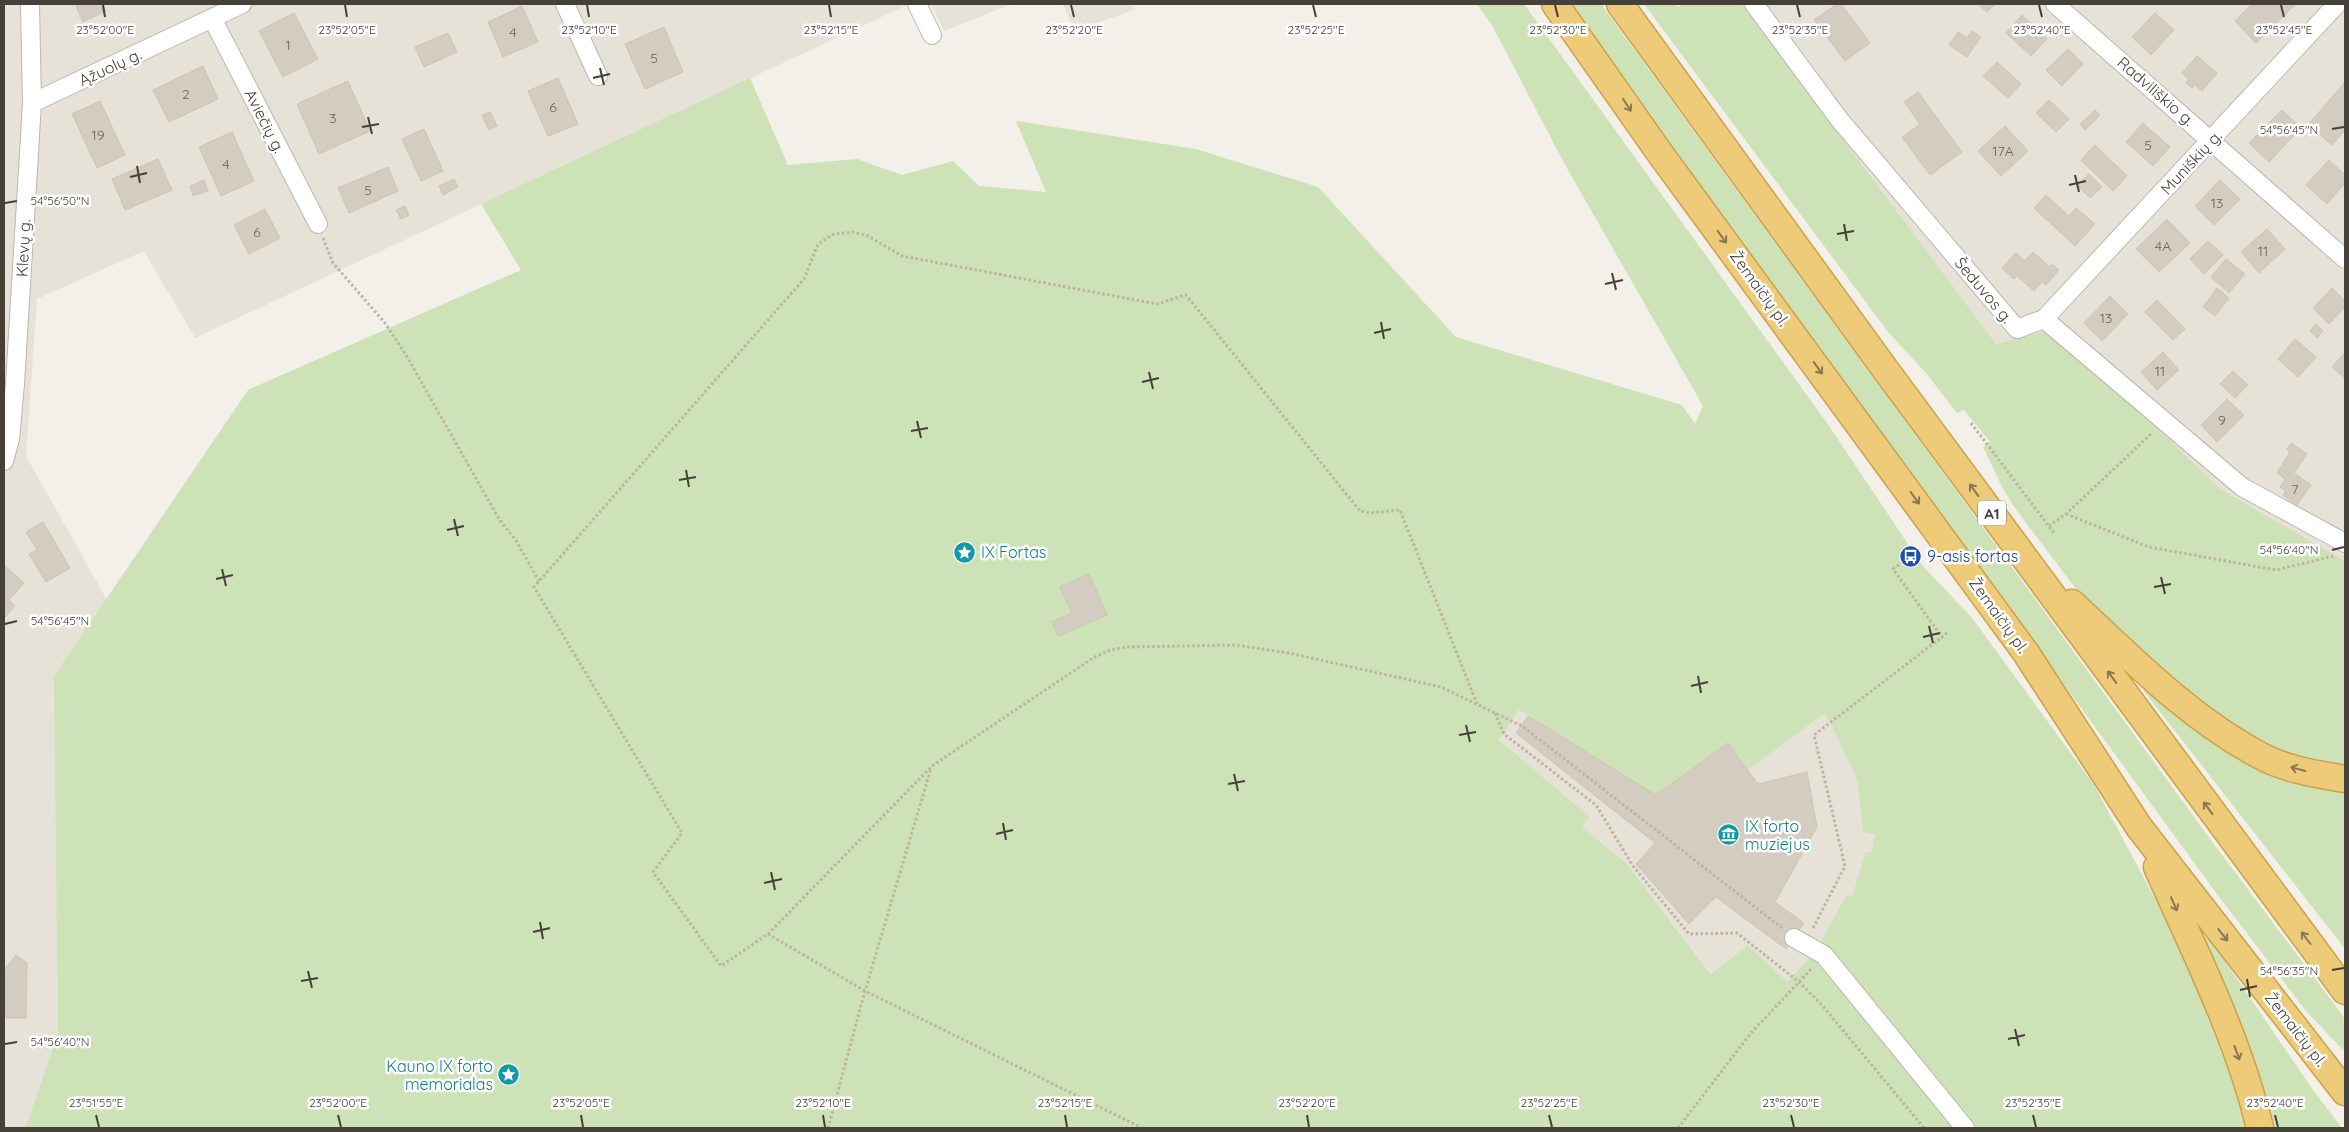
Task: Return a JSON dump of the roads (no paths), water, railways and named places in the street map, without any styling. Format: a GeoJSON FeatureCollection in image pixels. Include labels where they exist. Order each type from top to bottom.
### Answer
{"type":"FeatureCollection","features":[{"type":"Feature","properties":{"kind":"highway","name":"Žemaičių pl."},"geometry":{"type":"LineString","coordinates":[[1555,4],[1600,65],[1659,152],[1912,494],[2026,653],[2139,827],[2339,1085]]}},
{"type":"Feature","properties":{"kind":"highway","name":"A1"},"geometry":{"type":"LineString","coordinates":[[1620,4],[2345,991]]}},
{"type":"Feature","properties":{"kind":"highway"},"geometry":{"type":"LineString","coordinates":[[2024,556],[2167,692],[2220,731],[2262,757],[2288,767],[2345,779]]}},
{"type":"Feature","properties":{"kind":"highway"},"geometry":{"type":"LineString","coordinates":[[2139,827],[2218,1001],[2239,1058],[2260,1128]]}},
{"type":"Feature","properties":{"kind":"street","name":"Klevų g."},"geometry":{"type":"LineString","coordinates":[[4,461],[10,439],[15,384],[32,103],[30,4]]}},
{"type":"Feature","properties":{"kind":"street","name":"Ąžuolų g."},"geometry":{"type":"LineString","coordinates":[[32,103],[242,4]]}},
{"type":"Feature","properties":{"kind":"street"},"geometry":{"type":"LineString","coordinates":[[564,4],[598,76]]}},
{"type":"Feature","properties":{"kind":"street"},"geometry":{"type":"LineString","coordinates":[[917,4],[932,35]]}},
{"type":"Feature","properties":{"kind":"street","name":"Šeduvos g."},"geometry":{"type":"LineString","coordinates":[[1754,4],[1839,119],[2017,329],[2044,319]]}},
{"type":"Feature","properties":{"kind":"street","name":"Radviliškio g."},"geometry":{"type":"LineString","coordinates":[[2056,4],[2212,139],[2345,259]]}},
{"type":"Feature","properties":{"kind":"street","name":"Muniškių g."},"geometry":{"type":"LineString","coordinates":[[2044,319],[2337,4]]}},
{"type":"Feature","properties":{"kind":"street","name":"Aviečių g."},"geometry":{"type":"LineString","coordinates":[[212,18],[318,224]]}},
{"type":"Feature","properties":{"kind":"street"},"geometry":{"type":"LineString","coordinates":[[2044,319],[2166,420],[2242,487],[2342,548]]}},
{"type":"Feature","properties":{"kind":"street"},"geometry":{"type":"LineString","coordinates":[[1799,941],[1824,955],[1965,1128]]}},
{"type":"Feature","properties":{"kind":"place","name":"IX Fortas"},"geometry":{"type":"Point","coordinates":[965,552]}},
{"type":"Feature","properties":{"kind":"place","name":"9-asis fortas"},"geometry":{"type":"Point","coordinates":[1911,556]}},
{"type":"Feature","properties":{"kind":"place","name":"IX forto muziejus"},"geometry":{"type":"Point","coordinates":[1729,835]}},
{"type":"Feature","properties":{"kind":"place","name":"Kauno IX forto memorialas"},"geometry":{"type":"Point","coordinates":[509,1075]}}]}
